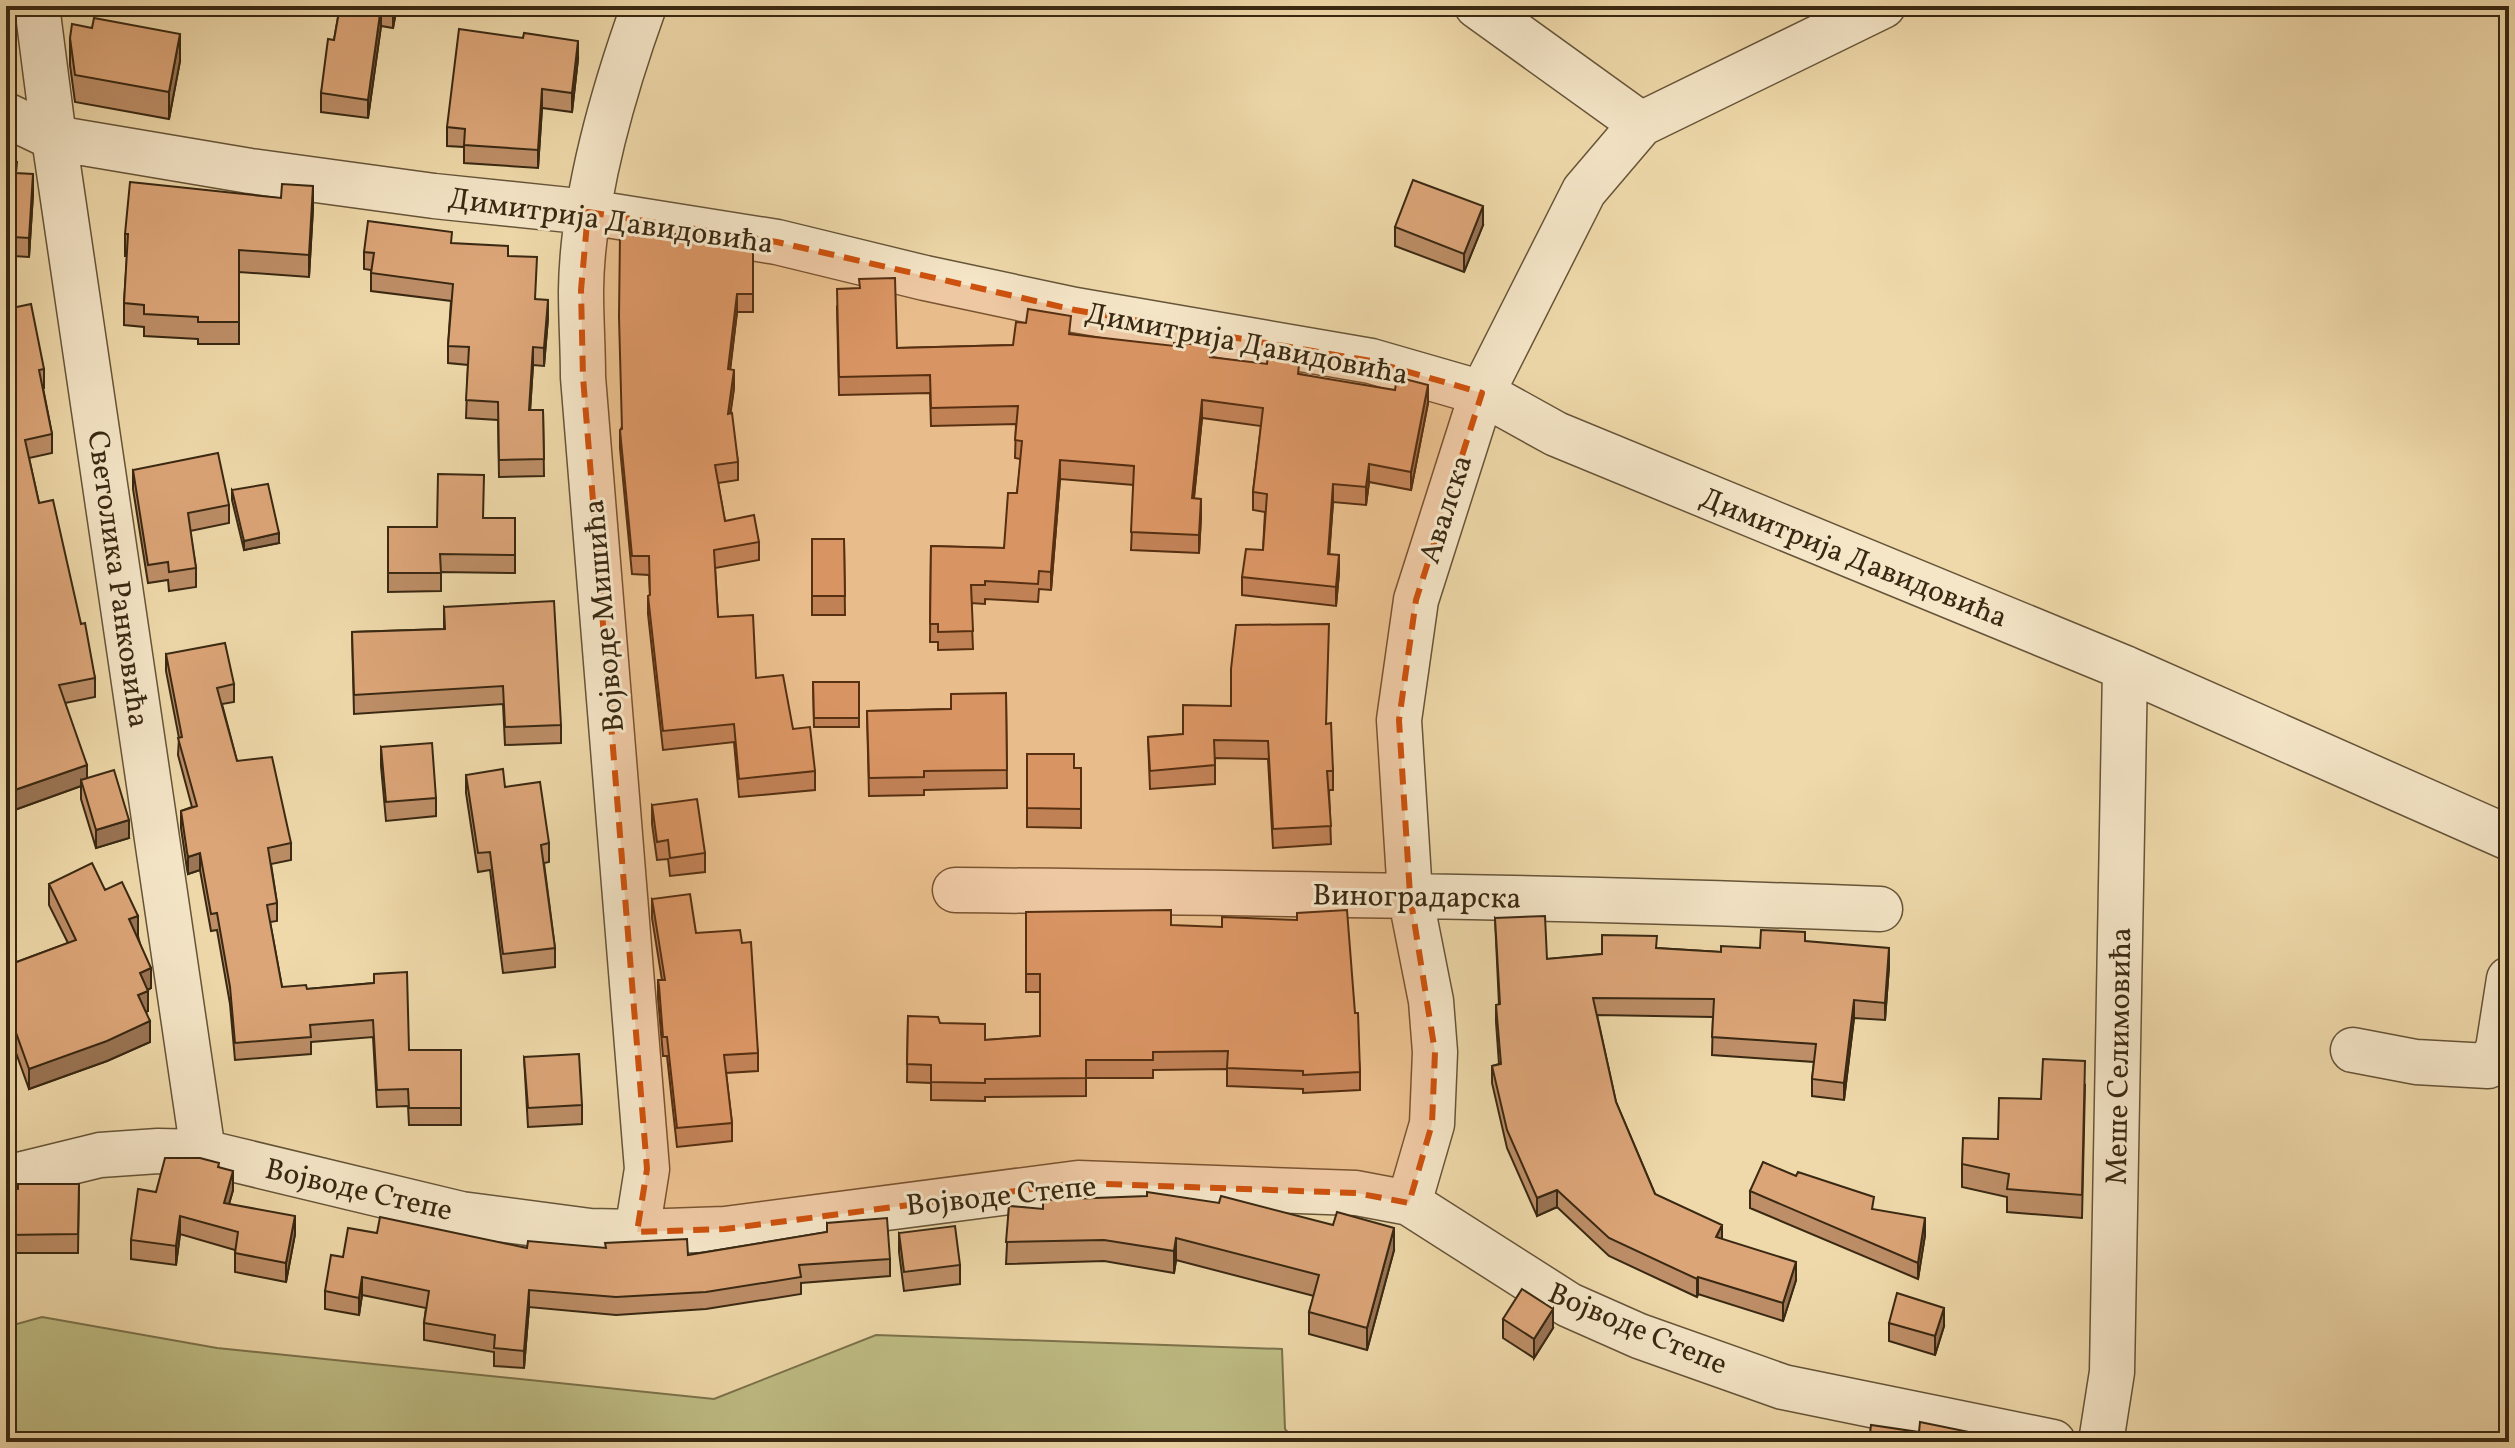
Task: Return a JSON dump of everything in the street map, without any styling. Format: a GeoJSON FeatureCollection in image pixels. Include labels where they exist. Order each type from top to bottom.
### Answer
{"type":"FeatureCollection","features":[{"type":"Feature","properties":{"kind":"street","name":"Светолика Ранковића"},"geometry":{"type":"LineString","coordinates":[[37,6],[203,1152]]}},
{"type":"Feature","properties":{"kind":"street","name":"Војводе Мишића"},"geometry":{"type":"LineString","coordinates":[[637,1232],[647,1169],[583,377],[581,290],[588,212],[619,74],[644,6]]}},
{"type":"Feature","properties":{"kind":"street"},"geometry":{"type":"LineString","coordinates":[[1477,6],[1641,124]]}},
{"type":"Feature","properties":{"kind":"street","name":"Авалска"},"geometry":{"type":"LineString","coordinates":[[1409,1203],[1432,1124],[1435,1052],[1431,1001],[1410,895],[1399,720],[1416,600],[1482,393],[1584,191],[1641,124],[1883,6]]}},
{"type":"Feature","properties":{"kind":"street","name":"Димитрија Давидовића"},"geometry":{"type":"LineString","coordinates":[[6,115],[54,138],[266,173],[434,196],[588,212],[777,242],[1075,310],[1371,361],[1482,393],[1556,434],[2125,668],[2509,838]]}},
{"type":"Feature","properties":{"kind":"street","name":"Меше Селимовића"},"geometry":{"type":"LineString","coordinates":[[2101,1442],[2112,1372],[2125,668]]}},
{"type":"Feature","properties":{"kind":"street","name":"Виноградарска"},"geometry":{"type":"LineString","coordinates":[[955,890],[1654,900],[1880,909]]}},
{"type":"Feature","properties":{"kind":"street"},"geometry":{"type":"LineString","coordinates":[[2353,1050],[2416,1062],[2488,1066],[2498,1049],[2509,979]]}},
{"type":"Feature","properties":{"kind":"street","name":"Војводе Степе"},"geometry":{"type":"LineString","coordinates":[[6,1178],[100,1155],[203,1152],[461,1214],[590,1231],[637,1232],[725,1229],[1078,1183],[1356,1193],[1409,1203],[1569,1305],[1639,1336],[1783,1387],[2053,1442]]}},
{"type":"Feature","properties":{"kind":"highlighted area"},"geometry":{"type":"Polygon","coordinates":[[[588,212],[777,242],[1075,310],[1371,361],[1482,393],[1416,600],[1399,720],[1410,895],[1435,1052],[1432,1124],[1409,1203],[1356,1193],[1078,1183],[725,1229],[637,1232],[647,1169],[583,377],[581,290],[588,212]]]}},
{"type":"Feature","properties":{"kind":"shaded area"},"geometry":{"type":"Polygon","coordinates":[[[42,1317],[217,1348],[714,1399],[876,1335],[1282,1349],[1285,1429],[1296,1442],[6,1442],[6,1327],[42,1317]]]}},
{"type":"Feature","properties":{"kind":"building"},"geometry":{"type":"Polygon","coordinates":[[[340,6],[393,6],[393,9],[381,7],[368,100],[321,93],[328,39],[334,40],[340,6]]]}},
{"type":"Feature","properties":{"kind":"building"},"geometry":{"type":"Polygon","coordinates":[[[94,18],[180,34],[169,92],[75,75],[70,38],[72,24],[92,28],[94,18]]]}},
{"type":"Feature","properties":{"kind":"building"},"geometry":{"type":"Polygon","coordinates":[[[459,29],[523,38],[524,33],[578,41],[572,93],[542,89],[538,150],[464,145],[465,129],[447,127],[459,29]]]}},
{"type":"Feature","properties":{"kind":"building"},"geometry":{"type":"Polygon","coordinates":[[[6,161],[17,162],[16,173],[33,174],[29,238],[13,237],[12,308],[31,304],[44,369],[39,370],[52,434],[25,440],[39,503],[53,500],[81,624],[85,623],[95,678],[59,685],[87,765],[6,793],[6,755],[11,754],[6,739],[6,161]]]}},
{"type":"Feature","properties":{"kind":"building"},"geometry":{"type":"Polygon","coordinates":[[[1413,180],[1483,206],[1464,254],[1395,227],[1413,180]]]}},
{"type":"Feature","properties":{"kind":"building"},"geometry":{"type":"Polygon","coordinates":[[[130,182],[281,198],[282,184],[313,186],[309,255],[239,250],[239,322],[198,322],[198,317],[144,314],[144,305],[124,303],[128,234],[125,234],[130,182]]]}},
{"type":"Feature","properties":{"kind":"building"},"geometry":{"type":"Polygon","coordinates":[[[368,221],[452,232],[451,243],[508,246],[508,256],[537,257],[535,299],[548,300],[544,348],[533,347],[529,410],[543,410],[544,459],[499,460],[498,402],[466,400],[469,347],[448,346],[453,284],[371,273],[374,253],[364,252],[368,221]]]}},
{"type":"Feature","properties":{"kind":"building"},"geometry":{"type":"Polygon","coordinates":[[[620,234],[686,234],[686,238],[753,245],[753,294],[737,294],[728,369],[734,370],[728,414],[732,413],[738,462],[715,465],[725,521],[754,515],[759,542],[714,550],[718,617],[753,615],[756,678],[783,675],[793,729],[810,727],[815,771],[739,779],[734,724],[663,731],[648,596],[649,556],[632,556],[620,430],[620,234]]]}},
{"type":"Feature","properties":{"kind":"building"},"geometry":{"type":"Polygon","coordinates":[[[895,278],[897,348],[1013,345],[1016,322],[1026,323],[1028,309],[1071,316],[1069,334],[1174,346],[1174,343],[1210,345],[1210,357],[1267,364],[1268,350],[1300,356],[1298,374],[1395,390],[1397,377],[1428,385],[1411,472],[1369,464],[1366,487],[1333,484],[1328,554],[1339,555],[1336,587],[1242,577],[1246,549],[1263,550],[1267,494],[1253,492],[1263,408],[1202,400],[1192,498],[1201,499],[1199,535],[1131,532],[1134,466],[1060,460],[1051,572],[1039,571],[1038,584],[985,581],[985,585],[971,585],[973,631],[938,632],[938,624],[930,624],[931,546],[1004,548],[1008,493],[1017,493],[1022,441],[1015,440],[1018,406],[931,408],[930,375],[839,377],[837,289],[860,288],[859,279],[895,278]]]}},
{"type":"Feature","properties":{"kind":"building"},"geometry":{"type":"Polygon","coordinates":[[[218,453],[229,505],[188,513],[196,568],[169,572],[168,562],[148,565],[133,470],[218,453]]]}},
{"type":"Feature","properties":{"kind":"building"},"geometry":{"type":"Polygon","coordinates":[[[438,474],[484,475],[483,518],[515,518],[515,555],[440,554],[441,573],[388,573],[388,527],[437,527],[438,474]]]}},
{"type":"Feature","properties":{"kind":"building"},"geometry":{"type":"Polygon","coordinates":[[[268,484],[279,533],[244,541],[232,490],[268,484]]]}},
{"type":"Feature","properties":{"kind":"building"},"geometry":{"type":"Polygon","coordinates":[[[812,539],[844,539],[845,596],[812,596],[812,539]]]}},
{"type":"Feature","properties":{"kind":"building"},"geometry":{"type":"Polygon","coordinates":[[[554,601],[561,725],[505,727],[503,686],[354,695],[352,632],[445,629],[444,607],[554,601]]]}},
{"type":"Feature","properties":{"kind":"building"},"geometry":{"type":"Polygon","coordinates":[[[1329,624],[1326,724],[1331,723],[1333,771],[1327,771],[1331,826],[1273,829],[1268,741],[1214,740],[1215,765],[1150,771],[1148,737],[1183,734],[1183,705],[1231,706],[1236,625],[1329,624]]]}},
{"type":"Feature","properties":{"kind":"building"},"geometry":{"type":"Polygon","coordinates":[[[225,643],[234,684],[217,688],[237,761],[272,757],[291,843],[268,848],[277,903],[267,905],[282,987],[306,985],[307,989],[374,983],[374,974],[407,972],[409,1050],[461,1050],[461,1108],[409,1108],[408,1089],[377,1090],[373,1020],[310,1025],[311,1037],[235,1043],[230,987],[217,913],[211,914],[200,853],[188,857],[187,852],[181,811],[197,806],[178,738],[182,737],[166,654],[225,643]]]}},
{"type":"Feature","properties":{"kind":"building"},"geometry":{"type":"Polygon","coordinates":[[[813,682],[859,682],[859,718],[814,718],[813,682]]]}},
{"type":"Feature","properties":{"kind":"building"},"geometry":{"type":"Polygon","coordinates":[[[1006,693],[1007,770],[924,771],[924,777],[869,778],[867,711],[951,709],[951,694],[1006,693]]]}},
{"type":"Feature","properties":{"kind":"building"},"geometry":{"type":"Polygon","coordinates":[[[432,743],[436,798],[386,802],[381,747],[432,743]]]}},
{"type":"Feature","properties":{"kind":"building"},"geometry":{"type":"Polygon","coordinates":[[[1027,754],[1074,754],[1074,768],[1081,768],[1081,809],[1027,808],[1027,754]]]}},
{"type":"Feature","properties":{"kind":"building"},"geometry":{"type":"Polygon","coordinates":[[[503,769],[505,787],[540,782],[549,843],[541,845],[555,948],[503,954],[490,852],[478,853],[466,775],[503,769]]]}},
{"type":"Feature","properties":{"kind":"building"},"geometry":{"type":"Polygon","coordinates":[[[114,770],[129,820],[96,830],[81,780],[114,770]]]}},
{"type":"Feature","properties":{"kind":"building"},"geometry":{"type":"Polygon","coordinates":[[[697,799],[705,853],[670,858],[668,840],[657,842],[652,805],[697,799]]]}},
{"type":"Feature","properties":{"kind":"building"},"geometry":{"type":"Polygon","coordinates":[[[92,863],[105,890],[122,882],[138,916],[129,919],[151,968],[140,973],[148,991],[138,995],[150,1021],[107,1041],[29,1069],[10,1016],[6,1018],[6,966],[76,940],[49,884],[92,863]]]}},
{"type":"Feature","properties":{"kind":"building"},"geometry":{"type":"Polygon","coordinates":[[[690,894],[696,933],[740,930],[742,943],[751,942],[758,1053],[724,1055],[732,1123],[677,1128],[658,980],[665,980],[652,899],[690,894]]]}},
{"type":"Feature","properties":{"kind":"building"},"geometry":{"type":"Polygon","coordinates":[[[1171,910],[1171,925],[1222,927],[1222,917],[1297,920],[1297,913],[1347,910],[1355,1013],[1358,1013],[1360,1072],[1303,1075],[1303,1071],[1227,1068],[1228,1051],[1153,1052],[1153,1060],[1086,1060],[1086,1078],[985,1079],[985,1083],[931,1082],[931,1065],[907,1064],[908,1016],[938,1017],[940,1023],[985,1024],[985,1040],[1040,1036],[1040,974],[1026,974],[1026,912],[1171,910]]]}},
{"type":"Feature","properties":{"kind":"building"},"geometry":{"type":"Polygon","coordinates":[[[1545,916],[1547,959],[1602,954],[1602,935],[1657,936],[1656,948],[1721,952],[1721,946],[1760,948],[1761,930],[1805,932],[1805,941],[1889,948],[1885,1003],[1854,1000],[1844,1083],[1812,1079],[1816,1044],[1712,1037],[1714,999],[1593,998],[1616,1102],[1655,1194],[1722,1225],[1716,1237],[1796,1262],[1783,1303],[1697,1279],[1609,1238],[1557,1190],[1537,1198],[1507,1130],[1492,1066],[1501,1064],[1496,1005],[1500,1004],[1495,918],[1545,916]]]}},
{"type":"Feature","properties":{"kind":"building"},"geometry":{"type":"Polygon","coordinates":[[[579,1054],[582,1105],[528,1108],[524,1057],[579,1054]]]}},
{"type":"Feature","properties":{"kind":"building"},"geometry":{"type":"Polygon","coordinates":[[[2043,1059],[2085,1061],[2082,1195],[2007,1189],[2009,1174],[1962,1164],[1963,1138],[1998,1139],[1999,1098],[2041,1099],[2043,1059]]]}},
{"type":"Feature","properties":{"kind":"building"},"geometry":{"type":"Polygon","coordinates":[[[165,1158],[200,1158],[219,1163],[218,1167],[233,1171],[224,1203],[295,1216],[286,1263],[235,1253],[238,1232],[180,1216],[176,1246],[131,1240],[138,1189],[156,1192],[165,1158]]]}},
{"type":"Feature","properties":{"kind":"building"},"geometry":{"type":"Polygon","coordinates":[[[1763,1162],[1796,1176],[1798,1172],[1874,1197],[1872,1209],[1925,1218],[1918,1263],[1750,1191],[1763,1162]]]}},
{"type":"Feature","properties":{"kind":"building"},"geometry":{"type":"Polygon","coordinates":[[[18,1184],[79,1184],[78,1234],[6,1235],[6,1191],[18,1189],[18,1184]]]}},
{"type":"Feature","properties":{"kind":"building"},"geometry":{"type":"Polygon","coordinates":[[[1147,1192],[1219,1203],[1221,1196],[1333,1225],[1337,1212],[1394,1228],[1367,1328],[1309,1312],[1319,1275],[1176,1238],[1174,1251],[1104,1240],[1006,1242],[1009,1206],[1043,1209],[1043,1200],[1147,1196],[1147,1192]]]}},
{"type":"Feature","properties":{"kind":"building"},"geometry":{"type":"Polygon","coordinates":[[[380,1217],[527,1248],[528,1241],[606,1248],[605,1243],[687,1239],[688,1255],[827,1232],[827,1223],[887,1218],[890,1259],[799,1265],[801,1277],[706,1292],[616,1297],[529,1290],[524,1351],[494,1348],[495,1335],[424,1323],[429,1291],[362,1277],[359,1298],[325,1291],[331,1255],[343,1257],[348,1228],[377,1233],[380,1217]]]}},
{"type":"Feature","properties":{"kind":"building"},"geometry":{"type":"Polygon","coordinates":[[[955,1226],[960,1265],[904,1272],[899,1233],[955,1226]]]}},
{"type":"Feature","properties":{"kind":"building"},"geometry":{"type":"Polygon","coordinates":[[[1522,1289],[1553,1309],[1534,1339],[1503,1319],[1522,1289]]]}},
{"type":"Feature","properties":{"kind":"building"},"geometry":{"type":"Polygon","coordinates":[[[1897,1293],[1944,1308],[1935,1336],[1889,1323],[1897,1293]]]}},
{"type":"Feature","properties":{"kind":"building"},"geometry":{"type":"Polygon","coordinates":[[[1920,1422],[1969,1432],[1968,1442],[1869,1442],[1871,1425],[1919,1432],[1920,1422]]]}}]}
